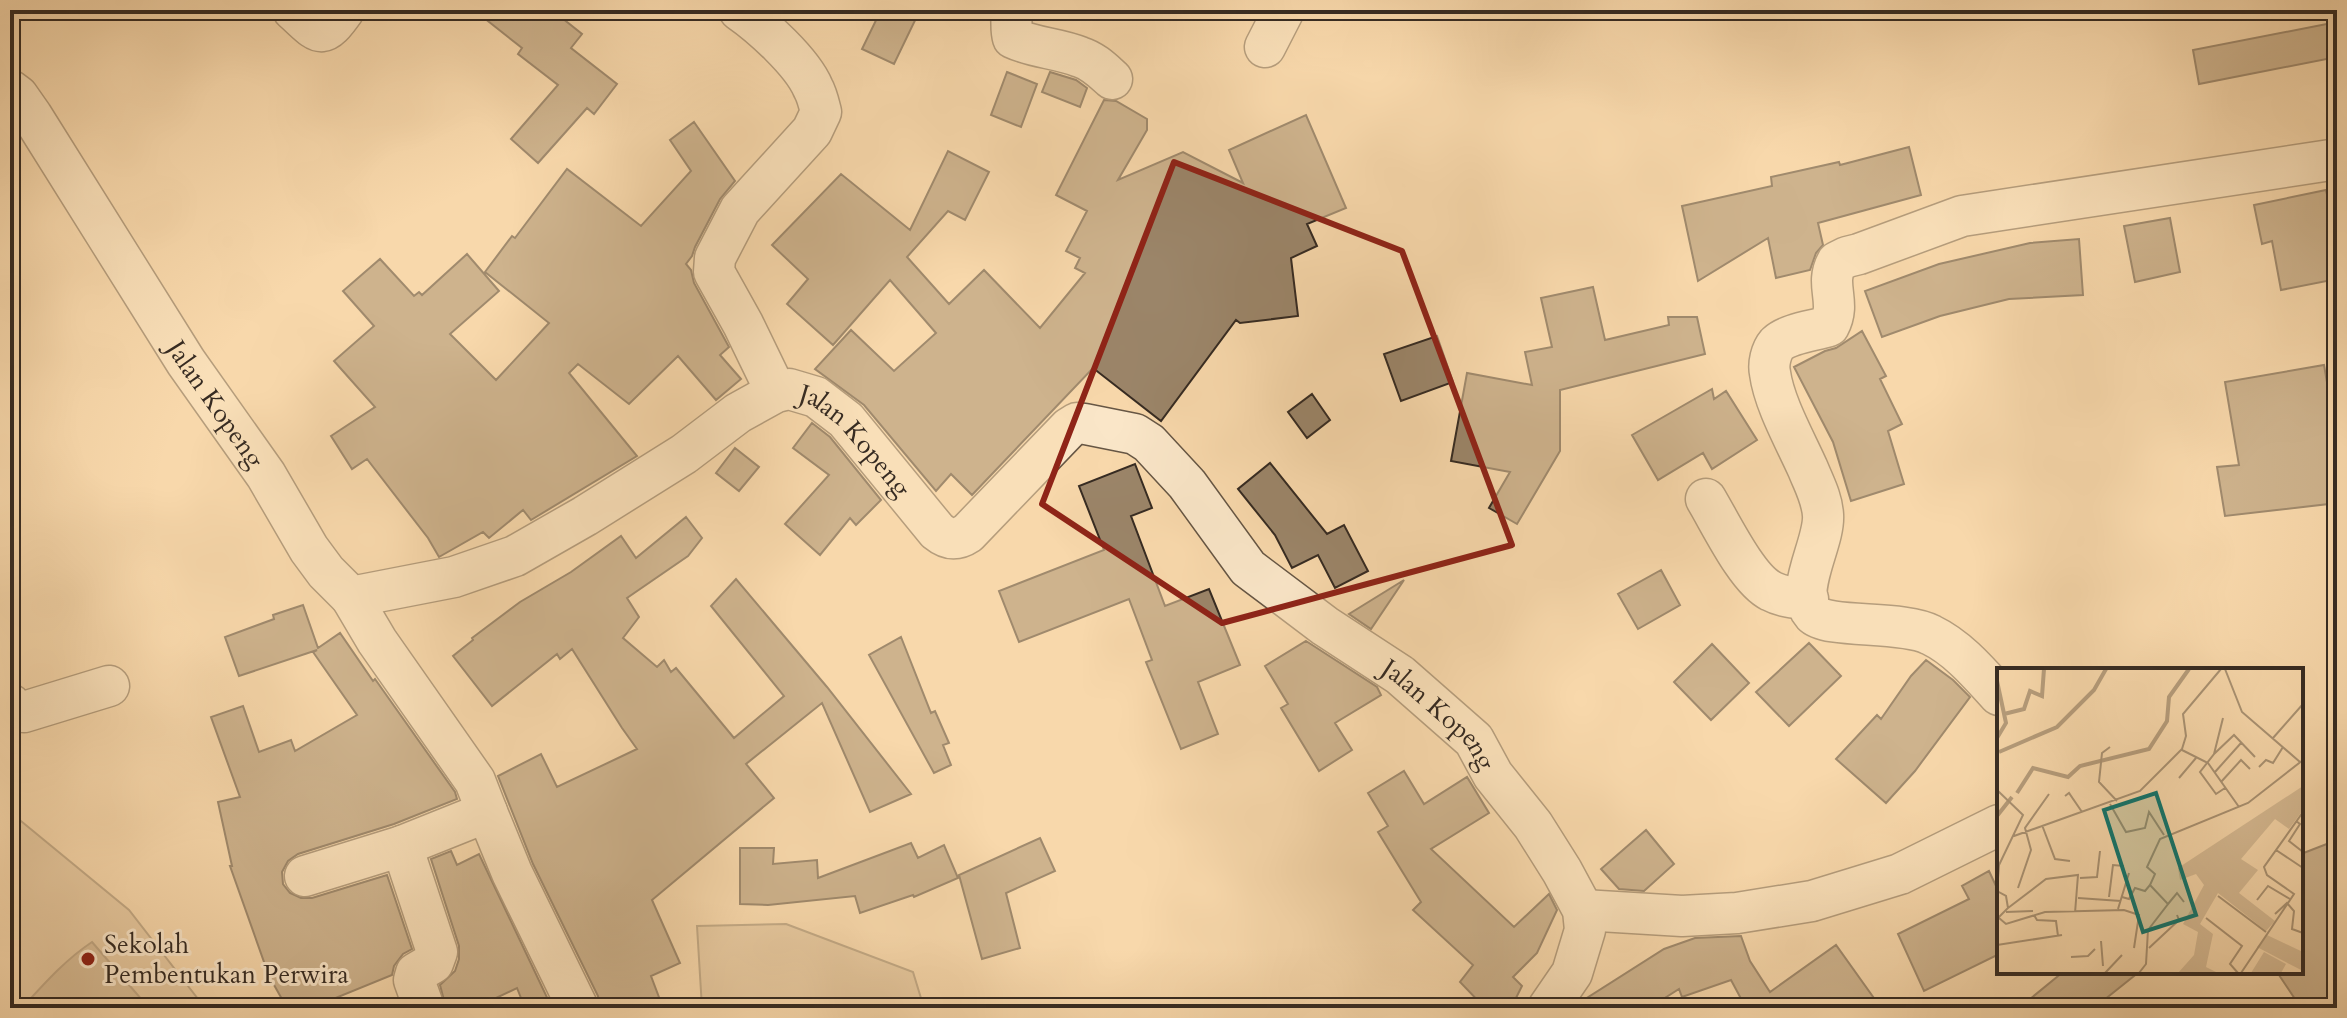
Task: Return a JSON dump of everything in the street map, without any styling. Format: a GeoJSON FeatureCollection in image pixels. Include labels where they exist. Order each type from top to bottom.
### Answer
{"type":"FeatureCollection","features":[{"type":"Feature","properties":{"kind":"street"},"geometry":{"type":"LineString","coordinates":[[293,10],[317,32],[324,32],[330,30],[344,10]]}},
{"type":"Feature","properties":{"kind":"street"},"geometry":{"type":"LineString","coordinates":[[739,10],[793,59],[813,86],[821,112],[812,131],[740,210],[715,258],[714,272],[776,392]]}},
{"type":"Feature","properties":{"kind":"street"},"geometry":{"type":"LineString","coordinates":[[1010,10],[1013,38],[1025,44],[1082,57],[1112,79]]}},
{"type":"Feature","properties":{"kind":"street"},"geometry":{"type":"LineString","coordinates":[[1265,47],[1284,10]]}},
{"type":"Feature","properties":{"kind":"street","name":"Jalan Kopeng"},"geometry":{"type":"LineString","coordinates":[[10,90],[32,116],[186,362],[266,475],[309,549],[351,597],[454,577],[515,556],[684,454],[738,413],[776,392],[789,389],[816,397],[846,420],[937,531],[952,539],[960,539],[968,533],[1077,423],[1135,434],[1149,443],[1187,484],[1248,568],[1325,626],[1400,675],[1474,740],[1493,775],[1533,825],[1583,910]]}},
{"type":"Feature","properties":{"kind":"street"},"geometry":{"type":"LineString","coordinates":[[1997,693],[1956,650],[1930,634],[1882,624],[1827,623],[1813,614],[1808,599],[1808,579],[1822,534],[1823,515],[1819,495],[1769,372],[1770,359],[1777,345],[1791,337],[1829,326],[1835,315],[1832,279],[1837,262],[1962,216],[2337,159]]}},
{"type":"Feature","properties":{"kind":"street"},"geometry":{"type":"LineString","coordinates":[[1706,499],[1755,581],[1785,597],[1808,599]]}},
{"type":"Feature","properties":{"kind":"street"},"geometry":{"type":"LineString","coordinates":[[351,597],[381,648],[475,781],[512,873],[577,1006]]}},
{"type":"Feature","properties":{"kind":"street"},"geometry":{"type":"LineString","coordinates":[[10,704],[24,712],[109,686]]}},
{"type":"Feature","properties":{"kind":"street"},"geometry":{"type":"LineString","coordinates":[[305,876],[402,846],[487,812]]}},
{"type":"Feature","properties":{"kind":"street"},"geometry":{"type":"LineString","coordinates":[[1548,1008],[1572,973],[1585,930],[1583,910],[1682,916],[1737,913],[1812,901],[1900,874],[1997,826]]}},
{"type":"Feature","properties":{"kind":"street"},"geometry":{"type":"LineString","coordinates":[[402,846],[437,952],[433,963],[416,973],[414,980],[424,1008]]}},
{"type":"Feature","properties":{"kind":"highlighted area"},"geometry":{"type":"Polygon","coordinates":[[[1174,162],[1402,251],[1512,545],[1222,623],[1042,504],[1174,162]]]}},
{"type":"Feature","properties":{"kind":"shaded area","name":"Sekolah Pembentukan Perwira"},"geometry":{"type":"Polygon","coordinates":[[[10,812],[129,910],[205,1008],[10,1008],[10,812]]]}},
{"type":"Feature","properties":{"kind":"shaded area"},"geometry":{"type":"Polygon","coordinates":[[[786,924],[913,972],[924,1008],[702,1008],[697,926],[786,924]]]}},
{"type":"Feature","properties":{"kind":"shaded area"},"geometry":{"type":"Polygon","coordinates":[[[92,942],[149,1008],[22,1008],[64,964],[92,942]]]}},
{"type":"Feature","properties":{"kind":"building"},"geometry":{"type":"Polygon","coordinates":[[[474,10],[552,10],[582,34],[571,48],[617,84],[594,114],[587,108],[538,163],[511,139],[558,85],[518,54],[522,48],[474,10]]]}},
{"type":"Feature","properties":{"kind":"building"},"geometry":{"type":"Polygon","coordinates":[[[881,10],[920,10],[894,64],[862,49],[881,10]]]}},
{"type":"Feature","properties":{"kind":"building"},"geometry":{"type":"Polygon","coordinates":[[[2337,22],[2337,57],[2199,84],[2193,50],[2337,22]]]}},
{"type":"Feature","properties":{"kind":"building"},"geometry":{"type":"Polygon","coordinates":[[[1007,72],[1037,84],[1021,127],[991,115],[1007,72]]]}},
{"type":"Feature","properties":{"kind":"building"},"geometry":{"type":"Polygon","coordinates":[[[1050,72],[1076,80],[1087,88],[1080,107],[1042,92],[1050,72]]]}},
{"type":"Feature","properties":{"kind":"building"},"geometry":{"type":"Polygon","coordinates":[[[1104,100],[1116,101],[1147,119],[1147,130],[1118,180],[1183,152],[1243,183],[1229,150],[1306,115],[1346,208],[1307,224],[1317,246],[1291,258],[1298,316],[1240,323],[1236,320],[1161,421],[1093,368],[972,495],[951,474],[936,491],[864,405],[815,369],[851,330],[894,371],[936,333],[890,280],[833,345],[787,304],[808,279],[772,245],[841,174],[910,230],[948,151],[989,172],[965,220],[948,211],[907,257],[949,304],[984,270],[1040,328],[1085,273],[1075,268],[1080,258],[1066,251],[1087,211],[1056,195],[1104,100]]]}},
{"type":"Feature","properties":{"kind":"building"},"geometry":{"type":"Polygon","coordinates":[[[694,122],[735,181],[720,199],[686,264],[729,347],[720,355],[741,379],[716,400],[678,356],[629,404],[578,364],[569,373],[637,456],[531,520],[523,510],[489,538],[483,532],[439,557],[367,459],[352,469],[331,436],[375,407],[334,361],[374,326],[343,291],[380,259],[414,296],[419,292],[422,295],[467,254],[499,291],[450,334],[496,380],[549,323],[485,272],[512,236],[515,238],[567,169],[641,226],[691,171],[670,140],[694,122]]]}},
{"type":"Feature","properties":{"kind":"building"},"geometry":{"type":"Polygon","coordinates":[[[1909,147],[1921,195],[1818,223],[1823,245],[1816,253],[1810,270],[1776,278],[1768,238],[1698,281],[1682,206],[1772,186],[1771,177],[1839,162],[1840,165],[1909,147]]]}},
{"type":"Feature","properties":{"kind":"building"},"geometry":{"type":"Polygon","coordinates":[[[2326,190],[2337,239],[2337,279],[2281,290],[2272,241],[2262,244],[2254,205],[2326,190]]]}},
{"type":"Feature","properties":{"kind":"building"},"geometry":{"type":"Polygon","coordinates":[[[2170,218],[2180,272],[2135,282],[2124,226],[2170,218]]]}},
{"type":"Feature","properties":{"kind":"building"},"geometry":{"type":"Polygon","coordinates":[[[2079,239],[2083,295],[2009,299],[1940,316],[1882,337],[1865,291],[1939,264],[2030,243],[2079,239]]]}},
{"type":"Feature","properties":{"kind":"building"},"geometry":{"type":"Polygon","coordinates":[[[1593,287],[1605,340],[1669,325],[1668,317],[1697,317],[1705,354],[1560,390],[1560,451],[1517,524],[1489,508],[1510,472],[1451,461],[1467,373],[1532,385],[1525,352],[1552,347],[1541,298],[1593,287]]]}},
{"type":"Feature","properties":{"kind":"building"},"geometry":{"type":"Polygon","coordinates":[[[1862,331],[1886,376],[1880,379],[1902,424],[1888,431],[1904,484],[1851,501],[1833,442],[1794,367],[1836,348],[1862,331]]]}},
{"type":"Feature","properties":{"kind":"building"},"geometry":{"type":"Polygon","coordinates":[[[1437,336],[1453,382],[1401,401],[1384,354],[1437,336]]]}},
{"type":"Feature","properties":{"kind":"building"},"geometry":{"type":"Polygon","coordinates":[[[2324,365],[2337,440],[2337,503],[2225,516],[2217,467],[2239,465],[2225,382],[2324,365]]]}},
{"type":"Feature","properties":{"kind":"building"},"geometry":{"type":"Polygon","coordinates":[[[1712,389],[1714,399],[1726,391],[1757,440],[1712,469],[1703,453],[1658,480],[1632,435],[1712,389]]]}},
{"type":"Feature","properties":{"kind":"building"},"geometry":{"type":"Polygon","coordinates":[[[1312,394],[1330,420],[1307,438],[1288,412],[1312,394]]]}},
{"type":"Feature","properties":{"kind":"building"},"geometry":{"type":"Polygon","coordinates":[[[812,423],[830,437],[881,500],[856,525],[850,518],[820,555],[785,524],[829,475],[793,448],[812,423]]]}},
{"type":"Feature","properties":{"kind":"building"},"geometry":{"type":"Polygon","coordinates":[[[735,448],[759,467],[739,491],[716,473],[735,448]]]}},
{"type":"Feature","properties":{"kind":"building"},"geometry":{"type":"Polygon","coordinates":[[[1270,463],[1327,534],[1344,525],[1368,571],[1335,588],[1318,555],[1292,568],[1275,535],[1238,489],[1270,463]]]}},
{"type":"Feature","properties":{"kind":"building"},"geometry":{"type":"Polygon","coordinates":[[[1135,464],[1152,508],[1131,516],[1165,606],[1209,589],[1240,665],[1198,682],[1218,734],[1181,749],[1146,662],[1152,660],[1129,599],[1019,642],[999,591],[1104,550],[1079,486],[1135,464]]]}},
{"type":"Feature","properties":{"kind":"building"},"geometry":{"type":"Polygon","coordinates":[[[686,517],[702,538],[688,556],[627,598],[639,617],[623,638],[657,667],[664,660],[671,672],[676,668],[734,738],[784,696],[711,606],[736,579],[911,794],[870,812],[822,703],[746,764],[774,798],[652,900],[680,963],[651,976],[660,1000],[636,1008],[600,1008],[598,996],[533,864],[498,776],[541,754],[557,787],[637,749],[572,649],[560,659],[557,654],[492,706],[453,656],[520,602],[571,572],[621,536],[636,558],[686,517]]]}},
{"type":"Feature","properties":{"kind":"building"},"geometry":{"type":"Polygon","coordinates":[[[1661,570],[1680,605],[1638,629],[1618,594],[1661,570]]]}},
{"type":"Feature","properties":{"kind":"building"},"geometry":{"type":"Polygon","coordinates":[[[1404,580],[1371,629],[1349,614],[1404,580]]]}},
{"type":"Feature","properties":{"kind":"building"},"geometry":{"type":"Polygon","coordinates":[[[303,605],[318,648],[340,633],[457,799],[394,824],[298,854],[288,861],[282,872],[283,884],[290,893],[301,898],[312,898],[387,875],[412,949],[403,954],[394,966],[392,975],[333,999],[337,1008],[287,1008],[269,976],[230,866],[218,802],[240,797],[211,717],[243,706],[259,752],[291,740],[295,751],[357,715],[313,652],[317,650],[239,676],[225,637],[303,605]]]}},
{"type":"Feature","properties":{"kind":"building"},"geometry":{"type":"Polygon","coordinates":[[[901,637],[931,713],[935,711],[949,743],[943,745],[951,765],[934,773],[869,655],[901,637]]]}},
{"type":"Feature","properties":{"kind":"building"},"geometry":{"type":"Polygon","coordinates":[[[1306,641],[1377,687],[1381,695],[1335,723],[1352,750],[1319,771],[1281,708],[1288,704],[1265,666],[1306,641]]]}},
{"type":"Feature","properties":{"kind":"building"},"geometry":{"type":"Polygon","coordinates":[[[1809,643],[1841,676],[1789,726],[1756,692],[1809,643]]]}},
{"type":"Feature","properties":{"kind":"building"},"geometry":{"type":"Polygon","coordinates":[[[1712,644],[1749,683],[1711,720],[1674,682],[1712,644]]]}},
{"type":"Feature","properties":{"kind":"building"},"geometry":{"type":"Polygon","coordinates":[[[1926,660],[1970,697],[1915,771],[1886,803],[1836,759],[1877,715],[1881,719],[1926,660]]]}},
{"type":"Feature","properties":{"kind":"building"},"geometry":{"type":"Polygon","coordinates":[[[1404,771],[1424,804],[1467,777],[1489,813],[1431,849],[1514,927],[1549,894],[1557,910],[1537,953],[1513,977],[1522,986],[1511,1008],[1485,1008],[1460,982],[1473,965],[1413,910],[1421,902],[1378,832],[1388,826],[1368,793],[1404,771]]]}},
{"type":"Feature","properties":{"kind":"building"},"geometry":{"type":"Polygon","coordinates":[[[1646,830],[1674,864],[1644,891],[1619,889],[1601,869],[1646,830]]]}},
{"type":"Feature","properties":{"kind":"building"},"geometry":{"type":"Polygon","coordinates":[[[1040,838],[1055,871],[1006,893],[1020,948],[982,959],[959,875],[1040,838]]]}},
{"type":"Feature","properties":{"kind":"building"},"geometry":{"type":"Polygon","coordinates":[[[2337,840],[2337,1008],[2301,1008],[2278,974],[2303,974],[2303,853],[2337,840]]]}},
{"type":"Feature","properties":{"kind":"building"},"geometry":{"type":"Polygon","coordinates":[[[911,843],[918,858],[944,845],[958,878],[914,897],[860,913],[855,896],[768,905],[740,904],[740,848],[774,848],[773,864],[817,860],[818,878],[911,843]]]}},
{"type":"Feature","properties":{"kind":"building"},"geometry":{"type":"Polygon","coordinates":[[[451,851],[457,865],[479,854],[552,1008],[525,1008],[517,988],[475,1008],[446,1008],[440,985],[455,971],[459,946],[431,859],[451,851]]]}},
{"type":"Feature","properties":{"kind":"building"},"geometry":{"type":"Polygon","coordinates":[[[1989,871],[1997,885],[1997,955],[1924,991],[1898,934],[1969,899],[1962,886],[1989,871]]]}},
{"type":"Feature","properties":{"kind":"building"},"geometry":{"type":"Polygon","coordinates":[[[1741,936],[1750,961],[1770,992],[1836,945],[1881,1008],[1746,1008],[1731,980],[1682,997],[1679,989],[1649,1008],[1576,1008],[1579,1003],[1664,949],[1695,938],[1741,936]]]}},
{"type":"Feature","properties":{"kind":"building"},"geometry":{"type":"Polygon","coordinates":[[[2061,974],[2136,974],[2094,1008],[2019,1008],[2061,974]]]}},
{"type":"Feature","properties":{"kind":"place","name":"Sekolah Pembentukan Perwira"},"geometry":{"type":"Point","coordinates":[88,959]}}]}
